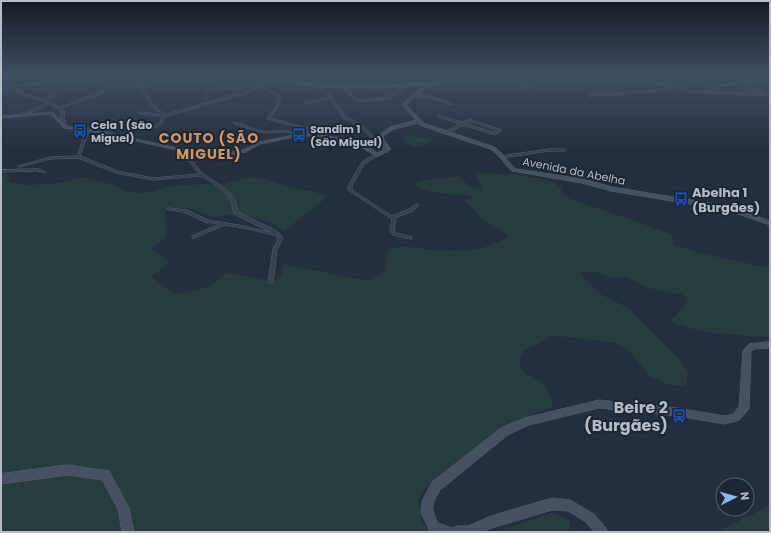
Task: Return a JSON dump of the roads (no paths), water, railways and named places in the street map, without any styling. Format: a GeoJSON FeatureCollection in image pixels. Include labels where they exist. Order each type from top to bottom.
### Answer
{"type":"FeatureCollection","features":[{"type":"Feature","properties":{"kind":"main road","name":"Avenida da Abelha"},"geometry":{"type":"LineString","coordinates":[[409,100],[404,105],[419,121],[427,126],[492,148],[499,152],[509,166],[514,170],[524,173],[583,181],[611,190],[728,208],[770,223]]}},
{"type":"Feature","properties":{"kind":"main road"},"geometry":{"type":"LineString","coordinates":[[1,117],[52,113],[66,127],[95,131],[191,152],[217,155],[244,151],[259,144],[306,134],[354,141],[377,155],[388,151],[389,148],[382,140],[381,136],[388,129],[419,121]]}},
{"type":"Feature","properties":{"kind":"main road"},"geometry":{"type":"LineString","coordinates":[[448,532],[434,526],[427,514],[428,501],[436,486],[505,431],[527,421],[599,404],[677,412],[725,420],[736,417],[744,409],[747,350],[752,346],[770,345]]}},
{"type":"Feature","properties":{"kind":"main road"},"geometry":{"type":"LineString","coordinates":[[1,479],[68,470],[105,475],[123,508],[128,532]]}},
{"type":"Feature","properties":{"kind":"main road"},"geometry":{"type":"LineString","coordinates":[[456,532],[468,532],[490,522],[552,504],[570,506],[590,518],[602,532]]}},
{"type":"Feature","properties":{"kind":"street"},"geometry":{"type":"LineString","coordinates":[[42,100],[63,111],[62,119],[64,125]]}},
{"type":"Feature","properties":{"kind":"street"},"geometry":{"type":"LineString","coordinates":[[58,108],[75,104],[82,100]]}},
{"type":"Feature","properties":{"kind":"street"},"geometry":{"type":"LineString","coordinates":[[148,100],[159,113],[166,115]]}},
{"type":"Feature","properties":{"kind":"street"},"geometry":{"type":"LineString","coordinates":[[140,113],[166,115],[219,100]]}},
{"type":"Feature","properties":{"kind":"street"},"geometry":{"type":"LineString","coordinates":[[279,100],[277,107],[268,118],[311,130],[306,134]]}},
{"type":"Feature","properties":{"kind":"street"},"geometry":{"type":"LineString","coordinates":[[306,103],[322,100]]}},
{"type":"Feature","properties":{"kind":"street"},"geometry":{"type":"LineString","coordinates":[[332,100],[345,118],[359,124],[388,151]]}},
{"type":"Feature","properties":{"kind":"street"},"geometry":{"type":"LineString","coordinates":[[355,100],[372,100]]}},
{"type":"Feature","properties":{"kind":"street"},"geometry":{"type":"LineString","coordinates":[[440,100],[452,104]]}},
{"type":"Feature","properties":{"kind":"street"},"geometry":{"type":"LineString","coordinates":[[19,116],[50,103]]}},
{"type":"Feature","properties":{"kind":"street"},"geometry":{"type":"LineString","coordinates":[[95,131],[149,128],[161,123],[163,116],[166,115]]}},
{"type":"Feature","properties":{"kind":"street"},"geometry":{"type":"LineString","coordinates":[[439,116],[463,124],[493,133],[500,131],[499,129],[473,120],[463,124],[446,133]]}},
{"type":"Feature","properties":{"kind":"street"},"geometry":{"type":"LineString","coordinates":[[235,123],[260,131],[268,132],[279,130],[296,135]]}},
{"type":"Feature","properties":{"kind":"street"},"geometry":{"type":"LineString","coordinates":[[78,157],[87,130]]}},
{"type":"Feature","properties":{"kind":"street"},"geometry":{"type":"LineString","coordinates":[[502,157],[549,150],[564,150]]}},
{"type":"Feature","properties":{"kind":"street"},"geometry":{"type":"LineString","coordinates":[[191,152],[190,160],[203,175],[220,186],[230,195],[236,213],[275,232],[280,236]]}},
{"type":"Feature","properties":{"kind":"street"},"geometry":{"type":"LineString","coordinates":[[377,155],[363,163],[350,186],[350,190],[373,204],[377,210],[392,217],[411,210],[418,205]]}},
{"type":"Feature","properties":{"kind":"street"},"geometry":{"type":"LineString","coordinates":[[20,166],[44,159],[78,157],[116,172],[153,179],[203,175]]}},
{"type":"Feature","properties":{"kind":"street"},"geometry":{"type":"LineString","coordinates":[[1,171],[38,170],[44,172]]}},
{"type":"Feature","properties":{"kind":"street"},"geometry":{"type":"LineString","coordinates":[[169,209],[185,211],[207,221],[244,227],[280,236]]}},
{"type":"Feature","properties":{"kind":"street"},"geometry":{"type":"LineString","coordinates":[[392,217],[394,220],[392,231],[395,234],[410,238]]}},
{"type":"Feature","properties":{"kind":"street"},"geometry":{"type":"LineString","coordinates":[[194,237],[224,224]]}},
{"type":"Feature","properties":{"kind":"street"},"geometry":{"type":"LineString","coordinates":[[271,282],[275,249],[280,240],[280,236]]}},
{"type":"Feature","properties":{"kind":"place","name":"Cela 1 (São Miguel)"},"geometry":{"type":"Point","coordinates":[80,131]}},
{"type":"Feature","properties":{"kind":"place","name":"Sandim 1 (São Miguel)"},"geometry":{"type":"Point","coordinates":[299,135]}},
{"type":"Feature","properties":{"kind":"place","name":"Abelha 1 (Burgães)"},"geometry":{"type":"Point","coordinates":[681,199]}},
{"type":"Feature","properties":{"kind":"place","name":"Beire 2 (Burgães)"},"geometry":{"type":"Point","coordinates":[679,416]}},
{"type":"Feature","properties":{"kind":"district","name":"COUTO (SÃO MIGUEL)"},"geometry":{"type":"Point","coordinates":[209,146]}}]}
